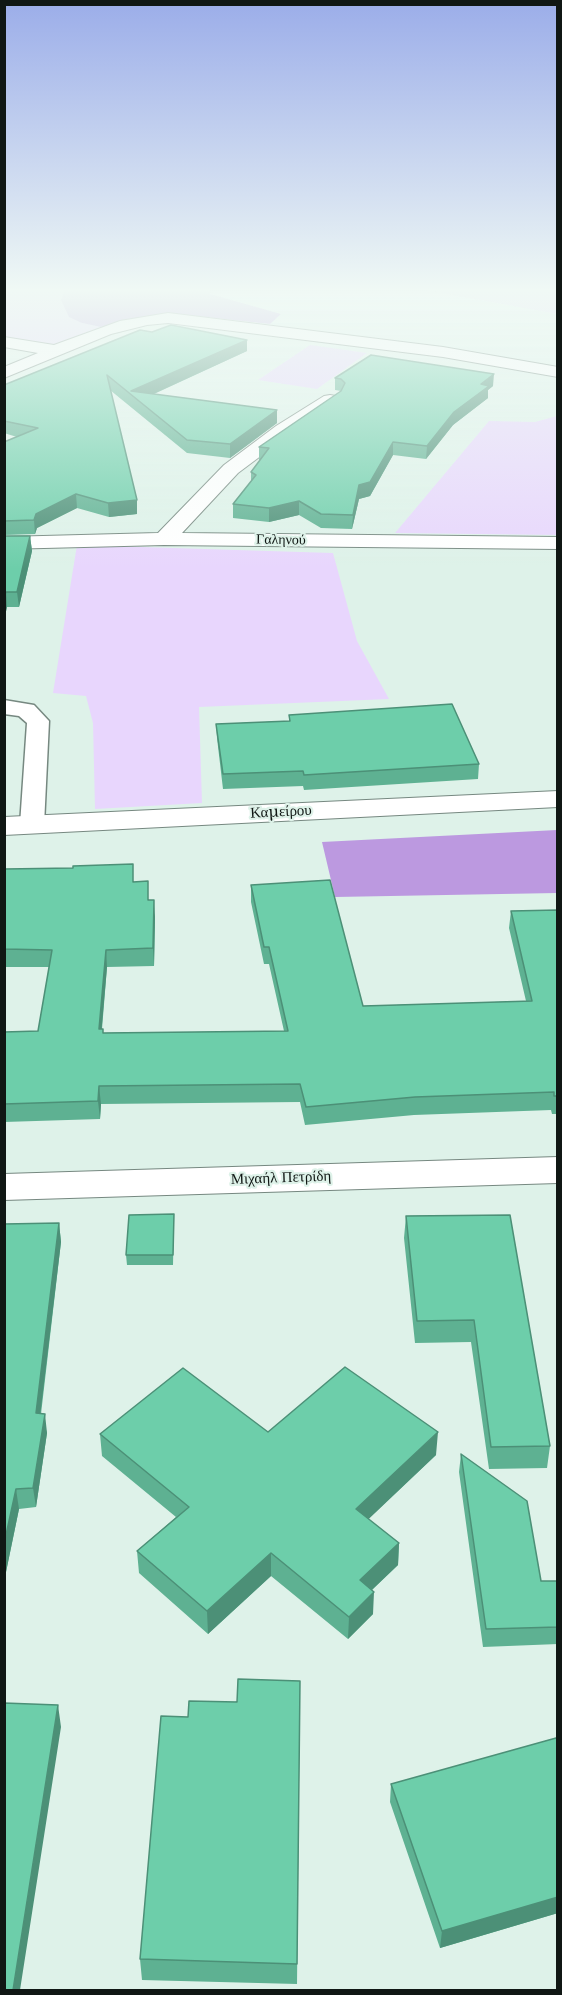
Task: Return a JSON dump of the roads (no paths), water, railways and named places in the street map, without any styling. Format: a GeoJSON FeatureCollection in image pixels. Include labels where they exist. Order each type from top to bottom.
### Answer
{"type":"FeatureCollection","features":[{"type":"Feature","properties":{"kind":"street"},"geometry":{"type":"LineString","coordinates":[[164,539],[231,469],[283,430],[334,397]]}},
{"type":"Feature","properties":{"kind":"street","name":"Γαληνού"},"geometry":{"type":"LineString","coordinates":[[4,543],[164,539],[558,543]]}},
{"type":"Feature","properties":{"kind":"street","name":"Καμείρου"},"geometry":{"type":"LineString","coordinates":[[4,826],[558,799]]}},
{"type":"Feature","properties":{"kind":"street","name":"Μιχαήλ Πετρίδη"},"geometry":{"type":"LineString","coordinates":[[4,1187],[558,1170]]}},
{"type":"Feature","properties":{"kind":"lane"},"geometry":{"type":"LineString","coordinates":[[4,707],[27,710],[38,721],[32,825]]}}]}
